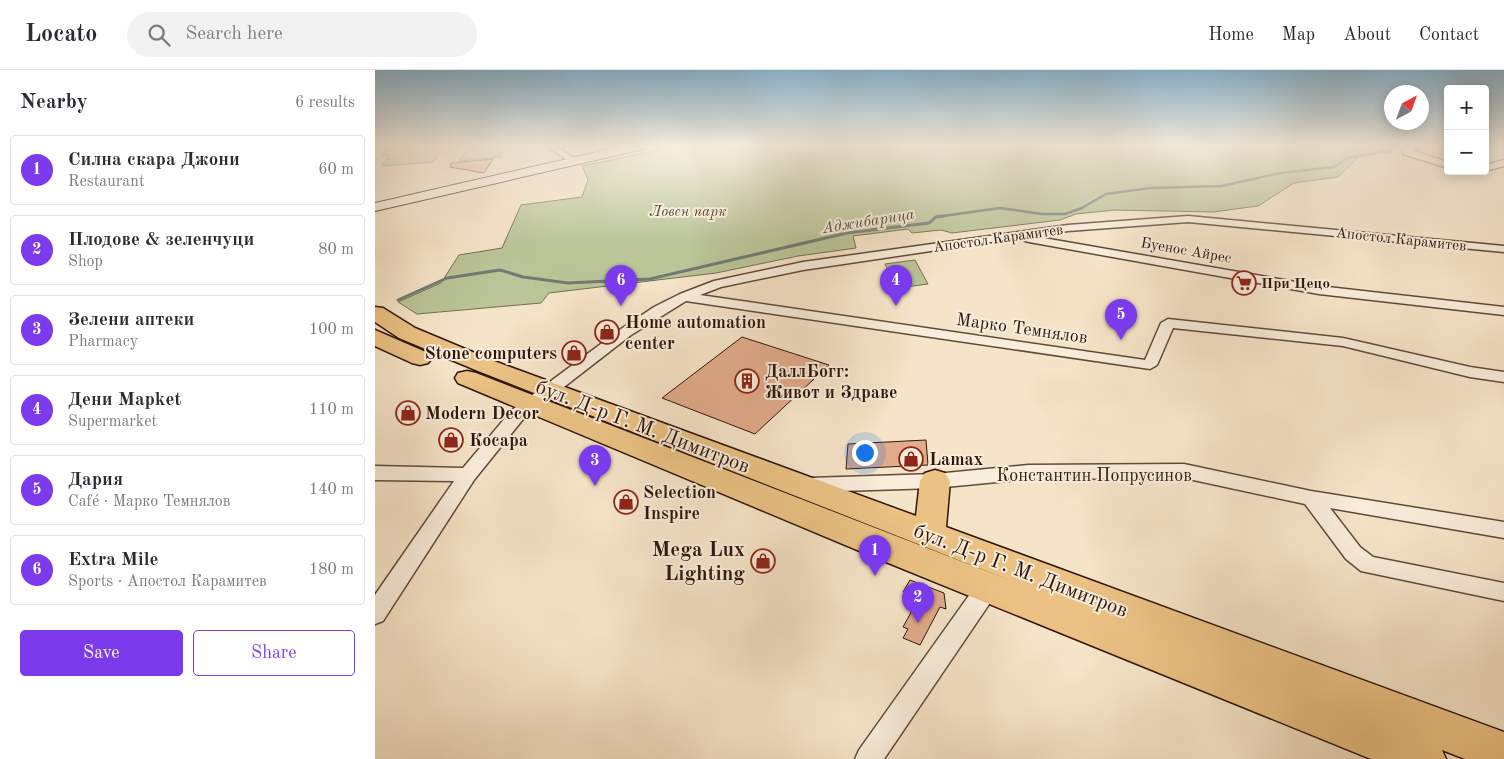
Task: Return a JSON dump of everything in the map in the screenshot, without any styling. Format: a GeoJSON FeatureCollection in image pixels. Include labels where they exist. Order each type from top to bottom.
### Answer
{"type":"FeatureCollection","features":[{"type":"Feature","properties":{"kind":"main road"},"geometry":{"type":"LineString","coordinates":[[375,207],[505,177]]}},
{"type":"Feature","properties":{"kind":"main road","name":"бул. Д-р Г. М. Димитров"},"geometry":{"type":"LineString","coordinates":[[375,313],[407,334],[539,397],[988,587],[1424,759]]}},
{"type":"Feature","properties":{"kind":"main road","name":"бул. Д-р Г. М. Димитров"},"geometry":{"type":"LineString","coordinates":[[377,341],[799,485],[1504,753]]}},
{"type":"Feature","properties":{"kind":"main road"},"geometry":{"type":"LineString","coordinates":[[929,535],[935,481]]}},
{"type":"Feature","properties":{"kind":"street","name":"Апостол Карамитев"},"geometry":{"type":"LineString","coordinates":[[375,614],[467,476],[505,429],[539,397],[626,332],[683,297],[718,284],[803,266],[1068,228],[1187,218],[1504,250]]}},
{"type":"Feature","properties":{"kind":"street","name":"Буенос Айрес"},"geometry":{"type":"LineString","coordinates":[[1012,237],[1319,290],[1504,310]]}},
{"type":"Feature","properties":{"kind":"street","name":"Марко Темнялов"},"geometry":{"type":"LineString","coordinates":[[683,297],[1150,365],[1168,323],[1343,342],[1471,372],[1504,377]]}},
{"type":"Feature","properties":{"kind":"street","name":"Константин Попрусинов"},"geometry":{"type":"LineString","coordinates":[[799,485],[935,481],[1028,472],[1184,471],[1311,498],[1504,530]]}},
{"type":"Feature","properties":{"kind":"street"},"geometry":{"type":"LineString","coordinates":[[375,472],[467,476]]}},
{"type":"Feature","properties":{"kind":"street"},"geometry":{"type":"LineString","coordinates":[[1311,498],[1353,553],[1368,565],[1504,592]]}},
{"type":"Feature","properties":{"kind":"street"},"geometry":{"type":"LineString","coordinates":[[868,759],[988,587]]}},
{"type":"Feature","properties":{"kind":"green space","name":"Ловен парк"},"geometry":{"type":"Polygon","coordinates":[[[587,177],[1337,177],[1294,183],[1258,206],[1213,212],[1115,210],[1076,214],[1060,220],[952,233],[941,230],[912,233],[908,229],[853,236],[856,248],[798,256],[716,273],[549,293],[541,303],[417,314],[398,302],[441,283],[459,255],[502,248],[521,205],[582,197],[588,180],[587,177]]]}},
{"type":"Feature","properties":{"kind":"green space"},"geometry":{"type":"Polygon","coordinates":[[[915,260],[928,284],[897,288],[885,264],[915,260]]]}},
{"type":"Feature","properties":{"kind":"building","name":"ДаллБогг: Живот и Здраве"},"geometry":{"type":"Polygon","coordinates":[[[742,337],[829,365],[755,434],[662,398],[742,337]]]}},
{"type":"Feature","properties":{"kind":"building"},"geometry":{"type":"Polygon","coordinates":[[[926,440],[928,465],[846,469],[848,444],[926,440]]]}},
{"type":"Feature","properties":{"kind":"building"},"geometry":{"type":"Polygon","coordinates":[[[910,580],[944,593],[946,609],[940,607],[920,645],[903,638],[908,629],[903,627],[919,598],[903,592],[910,580]]]}},
{"type":"Feature","properties":{"kind":"waterway","name":"Аджибарица"},"geometry":{"type":"LineString","coordinates":[[936,217],[1000,208],[1042,214],[1065,214],[1082,208],[1106,194],[1150,188],[1222,186],[1261,177]]}},
{"type":"Feature","properties":{"kind":"waterway","name":"Аджибарица"},"geometry":{"type":"LineString","coordinates":[[936,217],[944,216]]}},
{"type":"Feature","properties":{"kind":"waterway","name":"Аджибарица"},"geometry":{"type":"LineString","coordinates":[[398,300],[447,278],[500,270],[523,277],[568,283],[650,279],[847,233],[929,223],[936,217]]}},
{"type":"Feature","properties":{"kind":"place","name":"При Цецо"},"geometry":{"type":"Point","coordinates":[1244,283]}},
{"type":"Feature","properties":{"kind":"place","name":"Extra Mile"},"geometry":{"type":"Point","coordinates":[621,306]}},
{"type":"Feature","properties":{"kind":"place","name":"Дени Mapket"},"geometry":{"type":"Point","coordinates":[896,306]}},
{"type":"Feature","properties":{"kind":"place","name":"Home automation center"},"geometry":{"type":"Point","coordinates":[607,332]}},
{"type":"Feature","properties":{"kind":"place","name":"Дария"},"geometry":{"type":"Point","coordinates":[1121,340]}},
{"type":"Feature","properties":{"kind":"place","name":"Stone computers"},"geometry":{"type":"Point","coordinates":[574,353]}},
{"type":"Feature","properties":{"kind":"place","name":"ДаллБогг: Живот и Здраве"},"geometry":{"type":"Point","coordinates":[747,381]}},
{"type":"Feature","properties":{"kind":"place","name":"Modern Decor"},"geometry":{"type":"Point","coordinates":[408,413]}},
{"type":"Feature","properties":{"kind":"place","name":"Косара"},"geometry":{"type":"Point","coordinates":[451,440]}},
{"type":"Feature","properties":{"kind":"place","name":"Lamax"},"geometry":{"type":"Point","coordinates":[911,459]}},
{"type":"Feature","properties":{"kind":"place","name":"Зелени аптеки"},"geometry":{"type":"Point","coordinates":[595,486]}},
{"type":"Feature","properties":{"kind":"place","name":"Selection Inspire"},"geometry":{"type":"Point","coordinates":[626,502]}},
{"type":"Feature","properties":{"kind":"place","name":"Mega Lux Lighting"},"geometry":{"type":"Point","coordinates":[763,561]}},
{"type":"Feature","properties":{"kind":"place","name":"Силна скара Джони"},"geometry":{"type":"Point","coordinates":[875,576]}},
{"type":"Feature","properties":{"kind":"place","name":"Плодове & зеленчуци"},"geometry":{"type":"Point","coordinates":[918,623]}}]}
